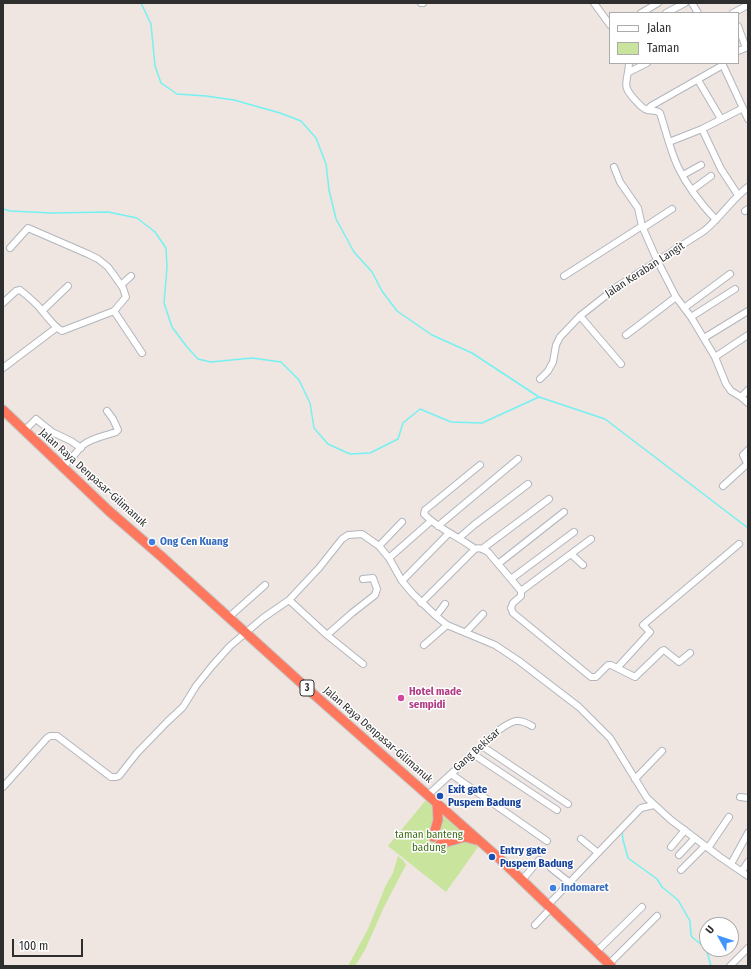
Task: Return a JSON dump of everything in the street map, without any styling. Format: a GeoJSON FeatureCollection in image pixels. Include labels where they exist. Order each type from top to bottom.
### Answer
{"type":"FeatureCollection","features":[{"type":"Feature","properties":{"kind":"highway","name":"Jalan Raya Denpasar-Gilimanuk"},"geometry":{"type":"LineString","coordinates":[[3,410],[24,432],[63,466],[109,511],[480,841],[550,906],[610,965]]}},
{"type":"Feature","properties":{"kind":"highway"},"geometry":{"type":"LineString","coordinates":[[433,837],[438,820],[437,803]]}},
{"type":"Feature","properties":{"kind":"highway"},"geometry":{"type":"LineString","coordinates":[[440,844],[465,837],[480,841]]}},
{"type":"Feature","properties":{"kind":"street"},"geometry":{"type":"LineString","coordinates":[[594,3],[609,24]]}},
{"type":"Feature","properties":{"kind":"street"},"geometry":{"type":"LineString","coordinates":[[643,12],[658,3]]}},
{"type":"Feature","properties":{"kind":"street"},"geometry":{"type":"LineString","coordinates":[[668,12],[685,3]]}},
{"type":"Feature","properties":{"kind":"street"},"geometry":{"type":"LineString","coordinates":[[692,3],[696,12]]}},
{"type":"Feature","properties":{"kind":"street"},"geometry":{"type":"LineString","coordinates":[[735,12],[748,6]]}},
{"type":"Feature","properties":{"kind":"street"},"geometry":{"type":"LineString","coordinates":[[739,28],[747,47]]}},
{"type":"Feature","properties":{"kind":"street"},"geometry":{"type":"LineString","coordinates":[[629,64],[629,72],[625,87],[641,106],[647,110],[660,113],[678,167],[714,222]]}},
{"type":"Feature","properties":{"kind":"street"},"geometry":{"type":"LineString","coordinates":[[629,72],[644,64]]}},
{"type":"Feature","properties":{"kind":"street"},"geometry":{"type":"LineString","coordinates":[[647,110],[651,106],[698,80],[722,64],[748,117]]}},
{"type":"Feature","properties":{"kind":"street"},"geometry":{"type":"LineString","coordinates":[[698,80],[721,119]]}},
{"type":"Feature","properties":{"kind":"street"},"geometry":{"type":"LineString","coordinates":[[669,142],[702,129],[721,119],[748,100]]}},
{"type":"Feature","properties":{"kind":"street"},"geometry":{"type":"LineString","coordinates":[[702,129],[721,169],[738,195]]}},
{"type":"Feature","properties":{"kind":"street"},"geometry":{"type":"LineString","coordinates":[[683,176],[700,165]]}},
{"type":"Feature","properties":{"kind":"street"},"geometry":{"type":"LineString","coordinates":[[614,167],[620,182],[638,208],[642,227],[676,297],[691,317],[715,357],[726,384],[731,391],[748,403]]}},
{"type":"Feature","properties":{"kind":"street"},"geometry":{"type":"LineString","coordinates":[[692,190],[712,176]]}},
{"type":"Feature","properties":{"kind":"street","name":"Jalan Keraban Langit"},"geometry":{"type":"LineString","coordinates":[[540,379],[548,371],[553,362],[556,345],[560,337],[580,316],[618,286],[657,260],[676,250],[714,222],[738,195],[748,188]]}},
{"type":"Feature","properties":{"kind":"street"},"geometry":{"type":"LineString","coordinates":[[564,276],[672,209]]}},
{"type":"Feature","properties":{"kind":"street"},"geometry":{"type":"LineString","coordinates":[[3,303],[18,290],[34,302],[51,320],[56,328],[62,331],[114,311],[126,297],[121,285],[108,267],[98,259],[28,228],[10,248]]}},
{"type":"Feature","properties":{"kind":"street"},"geometry":{"type":"LineString","coordinates":[[684,308],[730,274]]}},
{"type":"Feature","properties":{"kind":"street"},"geometry":{"type":"LineString","coordinates":[[121,285],[132,276]]}},
{"type":"Feature","properties":{"kind":"street"},"geometry":{"type":"LineString","coordinates":[[42,311],[68,286]]}},
{"type":"Feature","properties":{"kind":"street"},"geometry":{"type":"LineString","coordinates":[[691,317],[735,289]]}},
{"type":"Feature","properties":{"kind":"street"},"geometry":{"type":"LineString","coordinates":[[626,335],[676,297]]}},
{"type":"Feature","properties":{"kind":"street"},"geometry":{"type":"LineString","coordinates":[[114,311],[142,353]]}},
{"type":"Feature","properties":{"kind":"street"},"geometry":{"type":"LineString","coordinates":[[704,338],[748,311]]}},
{"type":"Feature","properties":{"kind":"street"},"geometry":{"type":"LineString","coordinates":[[580,316],[621,364]]}},
{"type":"Feature","properties":{"kind":"street"},"geometry":{"type":"LineString","coordinates":[[3,368],[56,328]]}},
{"type":"Feature","properties":{"kind":"street"},"geometry":{"type":"LineString","coordinates":[[715,357],[748,335]]}},
{"type":"Feature","properties":{"kind":"street"},"geometry":{"type":"LineString","coordinates":[[741,397],[748,390]]}},
{"type":"Feature","properties":{"kind":"street"},"geometry":{"type":"LineString","coordinates":[[63,466],[71,460],[81,448],[94,439],[118,430],[107,411]]}},
{"type":"Feature","properties":{"kind":"street"},"geometry":{"type":"LineString","coordinates":[[24,432],[36,419],[52,432],[71,441],[81,448]]}},
{"type":"Feature","properties":{"kind":"street"},"geometry":{"type":"LineString","coordinates":[[722,486],[746,465],[747,463],[743,455],[748,450]]}},
{"type":"Feature","properties":{"kind":"street"},"geometry":{"type":"LineString","coordinates":[[438,526],[518,459]]}},
{"type":"Feature","properties":{"kind":"street"},"geometry":{"type":"LineString","coordinates":[[480,465],[424,510],[424,514],[438,526],[475,549],[478,548],[488,552],[521,593]]}},
{"type":"Feature","properties":{"kind":"street"},"geometry":{"type":"LineString","coordinates":[[459,538],[528,484]]}},
{"type":"Feature","properties":{"kind":"street"},"geometry":{"type":"LineString","coordinates":[[482,549],[549,499]]}},
{"type":"Feature","properties":{"kind":"street"},"geometry":{"type":"LineString","coordinates":[[498,564],[564,512]]}},
{"type":"Feature","properties":{"kind":"street"},"geometry":{"type":"LineString","coordinates":[[389,558],[431,521]]}},
{"type":"Feature","properties":{"kind":"street"},"geometry":{"type":"LineString","coordinates":[[379,546],[402,522]]}},
{"type":"Feature","properties":{"kind":"street"},"geometry":{"type":"LineString","coordinates":[[511,579],[574,532]]}},
{"type":"Feature","properties":{"kind":"street"},"geometry":{"type":"LineString","coordinates":[[402,580],[449,533]]}},
{"type":"Feature","properties":{"kind":"street"},"geometry":{"type":"LineString","coordinates":[[3,787],[47,738],[52,736],[56,736],[111,777],[116,778],[137,753],[183,707],[196,686],[230,646],[288,600],[319,568],[342,539],[348,535],[362,534],[379,546],[389,558],[402,580],[421,603],[446,625],[495,645],[519,661],[579,707],[610,738],[647,798],[671,820],[748,876]]}},
{"type":"Feature","properties":{"kind":"street"},"geometry":{"type":"LineString","coordinates":[[591,539],[521,593],[513,603],[511,608],[513,613],[591,677],[596,677],[608,665],[618,668],[635,677],[664,650],[679,662],[690,653]]}},
{"type":"Feature","properties":{"kind":"street"},"geometry":{"type":"LineString","coordinates":[[618,668],[650,632],[643,625],[739,544]]}},
{"type":"Feature","properties":{"kind":"street"},"geometry":{"type":"LineString","coordinates":[[421,603],[475,549]]}},
{"type":"Feature","properties":{"kind":"street"},"geometry":{"type":"LineString","coordinates":[[571,554],[583,566]]}},
{"type":"Feature","properties":{"kind":"street"},"geometry":{"type":"LineString","coordinates":[[327,635],[352,612],[375,595],[377,589],[373,578],[363,579]]}},
{"type":"Feature","properties":{"kind":"street"},"geometry":{"type":"LineString","coordinates":[[229,617],[265,585]]}},
{"type":"Feature","properties":{"kind":"street"},"geometry":{"type":"LineString","coordinates":[[288,600],[327,635],[363,664]]}},
{"type":"Feature","properties":{"kind":"street"},"geometry":{"type":"LineString","coordinates":[[436,616],[445,604]]}},
{"type":"Feature","properties":{"kind":"street"},"geometry":{"type":"LineString","coordinates":[[466,632],[483,614]]}},
{"type":"Feature","properties":{"kind":"street"},"geometry":{"type":"LineString","coordinates":[[424,644],[446,625]]}},
{"type":"Feature","properties":{"kind":"street","name":"Gang Bekisar"},"geometry":{"type":"LineString","coordinates":[[428,795],[499,730],[511,722],[517,720],[524,721],[532,726]]}},
{"type":"Feature","properties":{"kind":"street"},"geometry":{"type":"LineString","coordinates":[[482,746],[568,804]]}},
{"type":"Feature","properties":{"kind":"street"},"geometry":{"type":"LineString","coordinates":[[634,779],[662,751]]}},
{"type":"Feature","properties":{"kind":"street"},"geometry":{"type":"LineString","coordinates":[[473,754],[557,810]]}},
{"type":"Feature","properties":{"kind":"street"},"geometry":{"type":"LineString","coordinates":[[451,774],[547,840]]}},
{"type":"Feature","properties":{"kind":"street"},"geometry":{"type":"LineString","coordinates":[[740,797],[748,798]]}},
{"type":"Feature","properties":{"kind":"street"},"geometry":{"type":"LineString","coordinates":[[535,925],[598,852],[641,808],[654,805]]}},
{"type":"Feature","properties":{"kind":"street"},"geometry":{"type":"LineString","coordinates":[[681,870],[707,847],[729,817]]}},
{"type":"Feature","properties":{"kind":"street"},"geometry":{"type":"LineString","coordinates":[[671,847],[685,830]]}},
{"type":"Feature","properties":{"kind":"street"},"geometry":{"type":"LineString","coordinates":[[731,864],[748,833]]}},
{"type":"Feature","properties":{"kind":"street"},"geometry":{"type":"LineString","coordinates":[[679,855],[695,838]]}},
{"type":"Feature","properties":{"kind":"street"},"geometry":{"type":"LineString","coordinates":[[582,840],[598,852]]}},
{"type":"Feature","properties":{"kind":"street"},"geometry":{"type":"LineString","coordinates":[[522,880],[539,860]]}},
{"type":"Feature","properties":{"kind":"street"},"geometry":{"type":"LineString","coordinates":[[742,871],[748,862]]}},
{"type":"Feature","properties":{"kind":"street"},"geometry":{"type":"LineString","coordinates":[[551,868],[570,883]]}},
{"type":"Feature","properties":{"kind":"street"},"geometry":{"type":"LineString","coordinates":[[596,952],[642,908]]}},
{"type":"Feature","properties":{"kind":"street"},"geometry":{"type":"LineString","coordinates":[[610,965],[657,916]]}},
{"type":"Feature","properties":{"kind":"street"},"geometry":{"type":"LineString","coordinates":[[730,966],[748,948]]}},
{"type":"Feature","properties":{"kind":"green space","name":"taman banteng badung"},"geometry":{"type":"Polygon","coordinates":[[[426,800],[478,847],[446,892],[388,846],[426,800]]]}},
{"type":"Feature","properties":{"kind":"green space"},"geometry":{"type":"Polygon","coordinates":[[[398,856],[406,865],[384,907],[365,950],[355,966],[348,966],[368,929],[386,885],[393,873],[398,856]]]}},
{"type":"Feature","properties":{"kind":"waterway"},"geometry":{"type":"LineString","coordinates":[[141,3],[151,24],[155,66],[161,83],[177,94],[234,100],[280,113],[301,121],[316,138],[326,164],[329,190],[336,219],[354,252],[372,272],[382,291],[397,311],[432,335],[472,353],[539,397],[605,419],[748,528]]}},
{"type":"Feature","properties":{"kind":"waterway"},"geometry":{"type":"LineString","coordinates":[[3,209],[10,211],[52,213],[108,212],[137,218],[155,232],[166,248],[167,267],[164,303],[172,327],[187,347],[198,359],[211,362],[252,358],[281,362],[299,380],[310,403],[314,428],[328,444],[350,454],[370,453],[398,439],[403,423],[420,409],[451,422],[482,423],[539,397]]}},
{"type":"Feature","properties":{"kind":"waterway"},"geometry":{"type":"LineString","coordinates":[[622,832],[628,858],[657,879],[662,887],[678,900],[690,921],[691,935],[706,948],[711,966]]}},
{"type":"Feature","properties":{"kind":"place","name":"Ong Cen Kuang"},"geometry":{"type":"Point","coordinates":[152,542]}},
{"type":"Feature","properties":{"kind":"place","name":"Hotel made sempidi"},"geometry":{"type":"Point","coordinates":[401,698]}},
{"type":"Feature","properties":{"kind":"place","name":"Exit gate Puspem Badung"},"geometry":{"type":"Point","coordinates":[440,796]}},
{"type":"Feature","properties":{"kind":"place","name":"Entry gate Puspem Badung"},"geometry":{"type":"Point","coordinates":[492,857]}},
{"type":"Feature","properties":{"kind":"place","name":"Indomaret"},"geometry":{"type":"Point","coordinates":[553,888]}}]}
